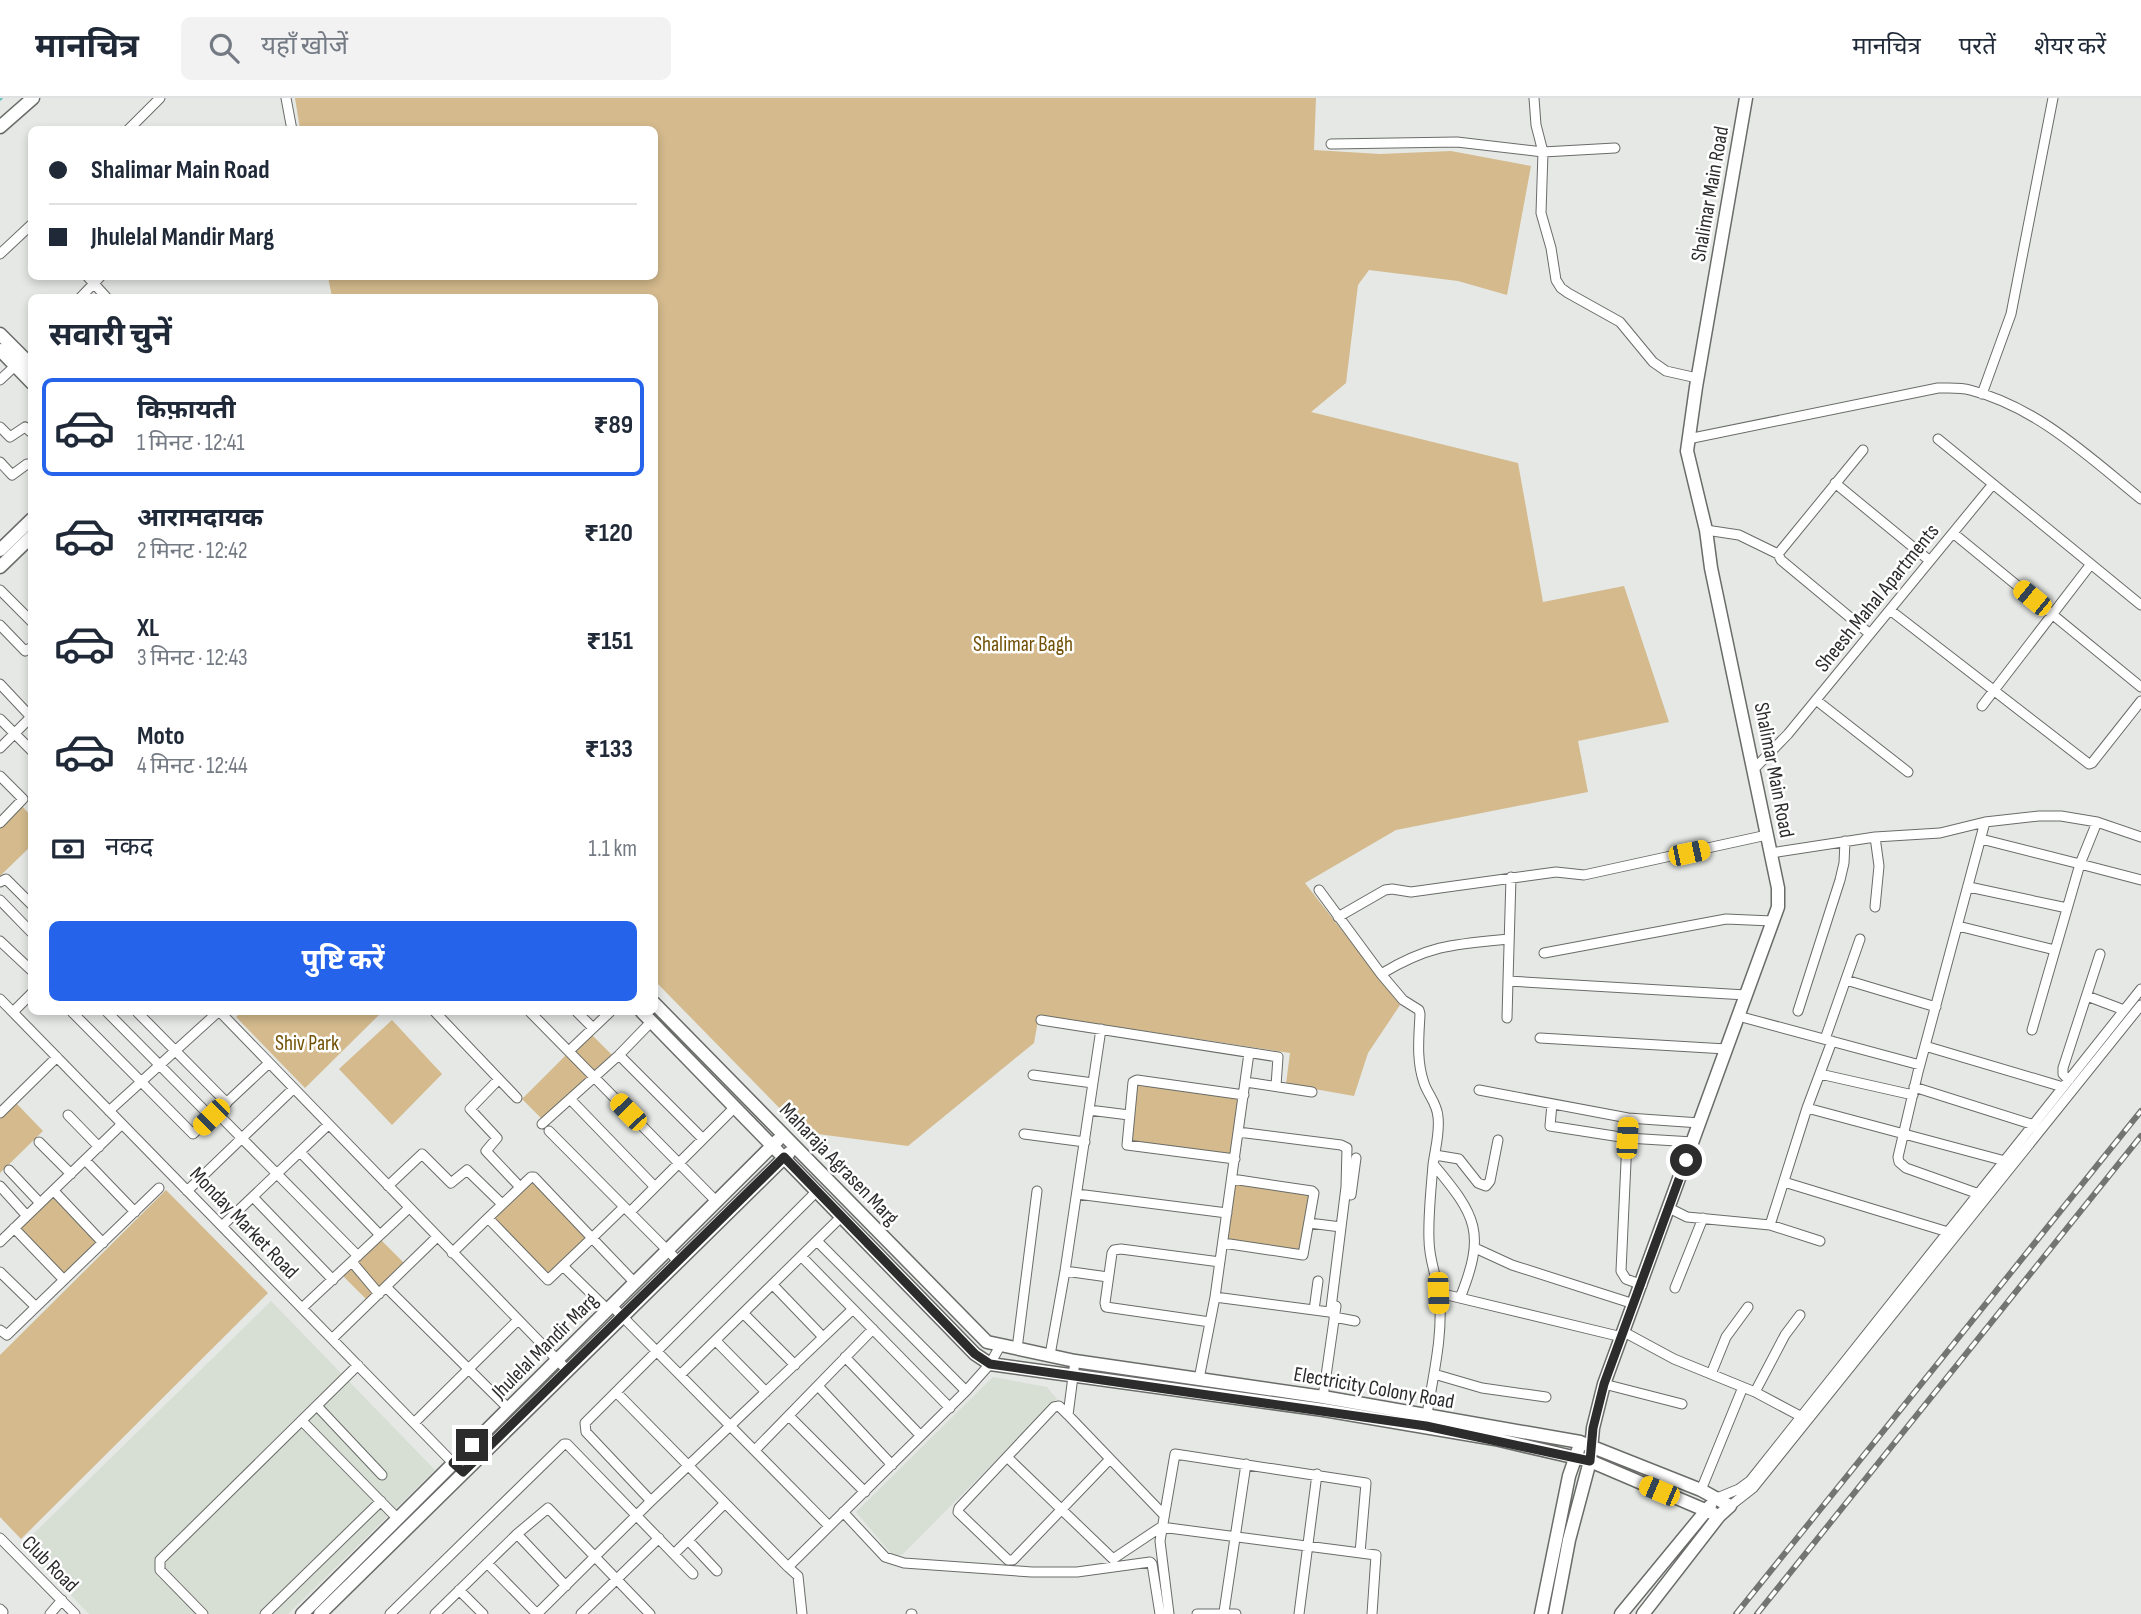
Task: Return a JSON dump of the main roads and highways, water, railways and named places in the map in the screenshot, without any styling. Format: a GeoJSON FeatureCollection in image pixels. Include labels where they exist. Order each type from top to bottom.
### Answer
{"type":"FeatureCollection","features":[{"type":"Feature","properties":{"kind":"railway"},"geometry":{"type":"LineString","coordinates":[[1736,1614],[2141,1111]]}},
{"type":"Feature","properties":{"kind":"railway"},"geometry":{"type":"LineString","coordinates":[[1757,1614],[2141,1136]]}},
{"type":"Feature","properties":{"kind":"park label","name":"Shalimar Bagh"},"geometry":{"type":"Point","coordinates":[1023,644]}},
{"type":"Feature","properties":{"kind":"park label","name":"Shiv Park"},"geometry":{"type":"Point","coordinates":[307,1043]}}]}
